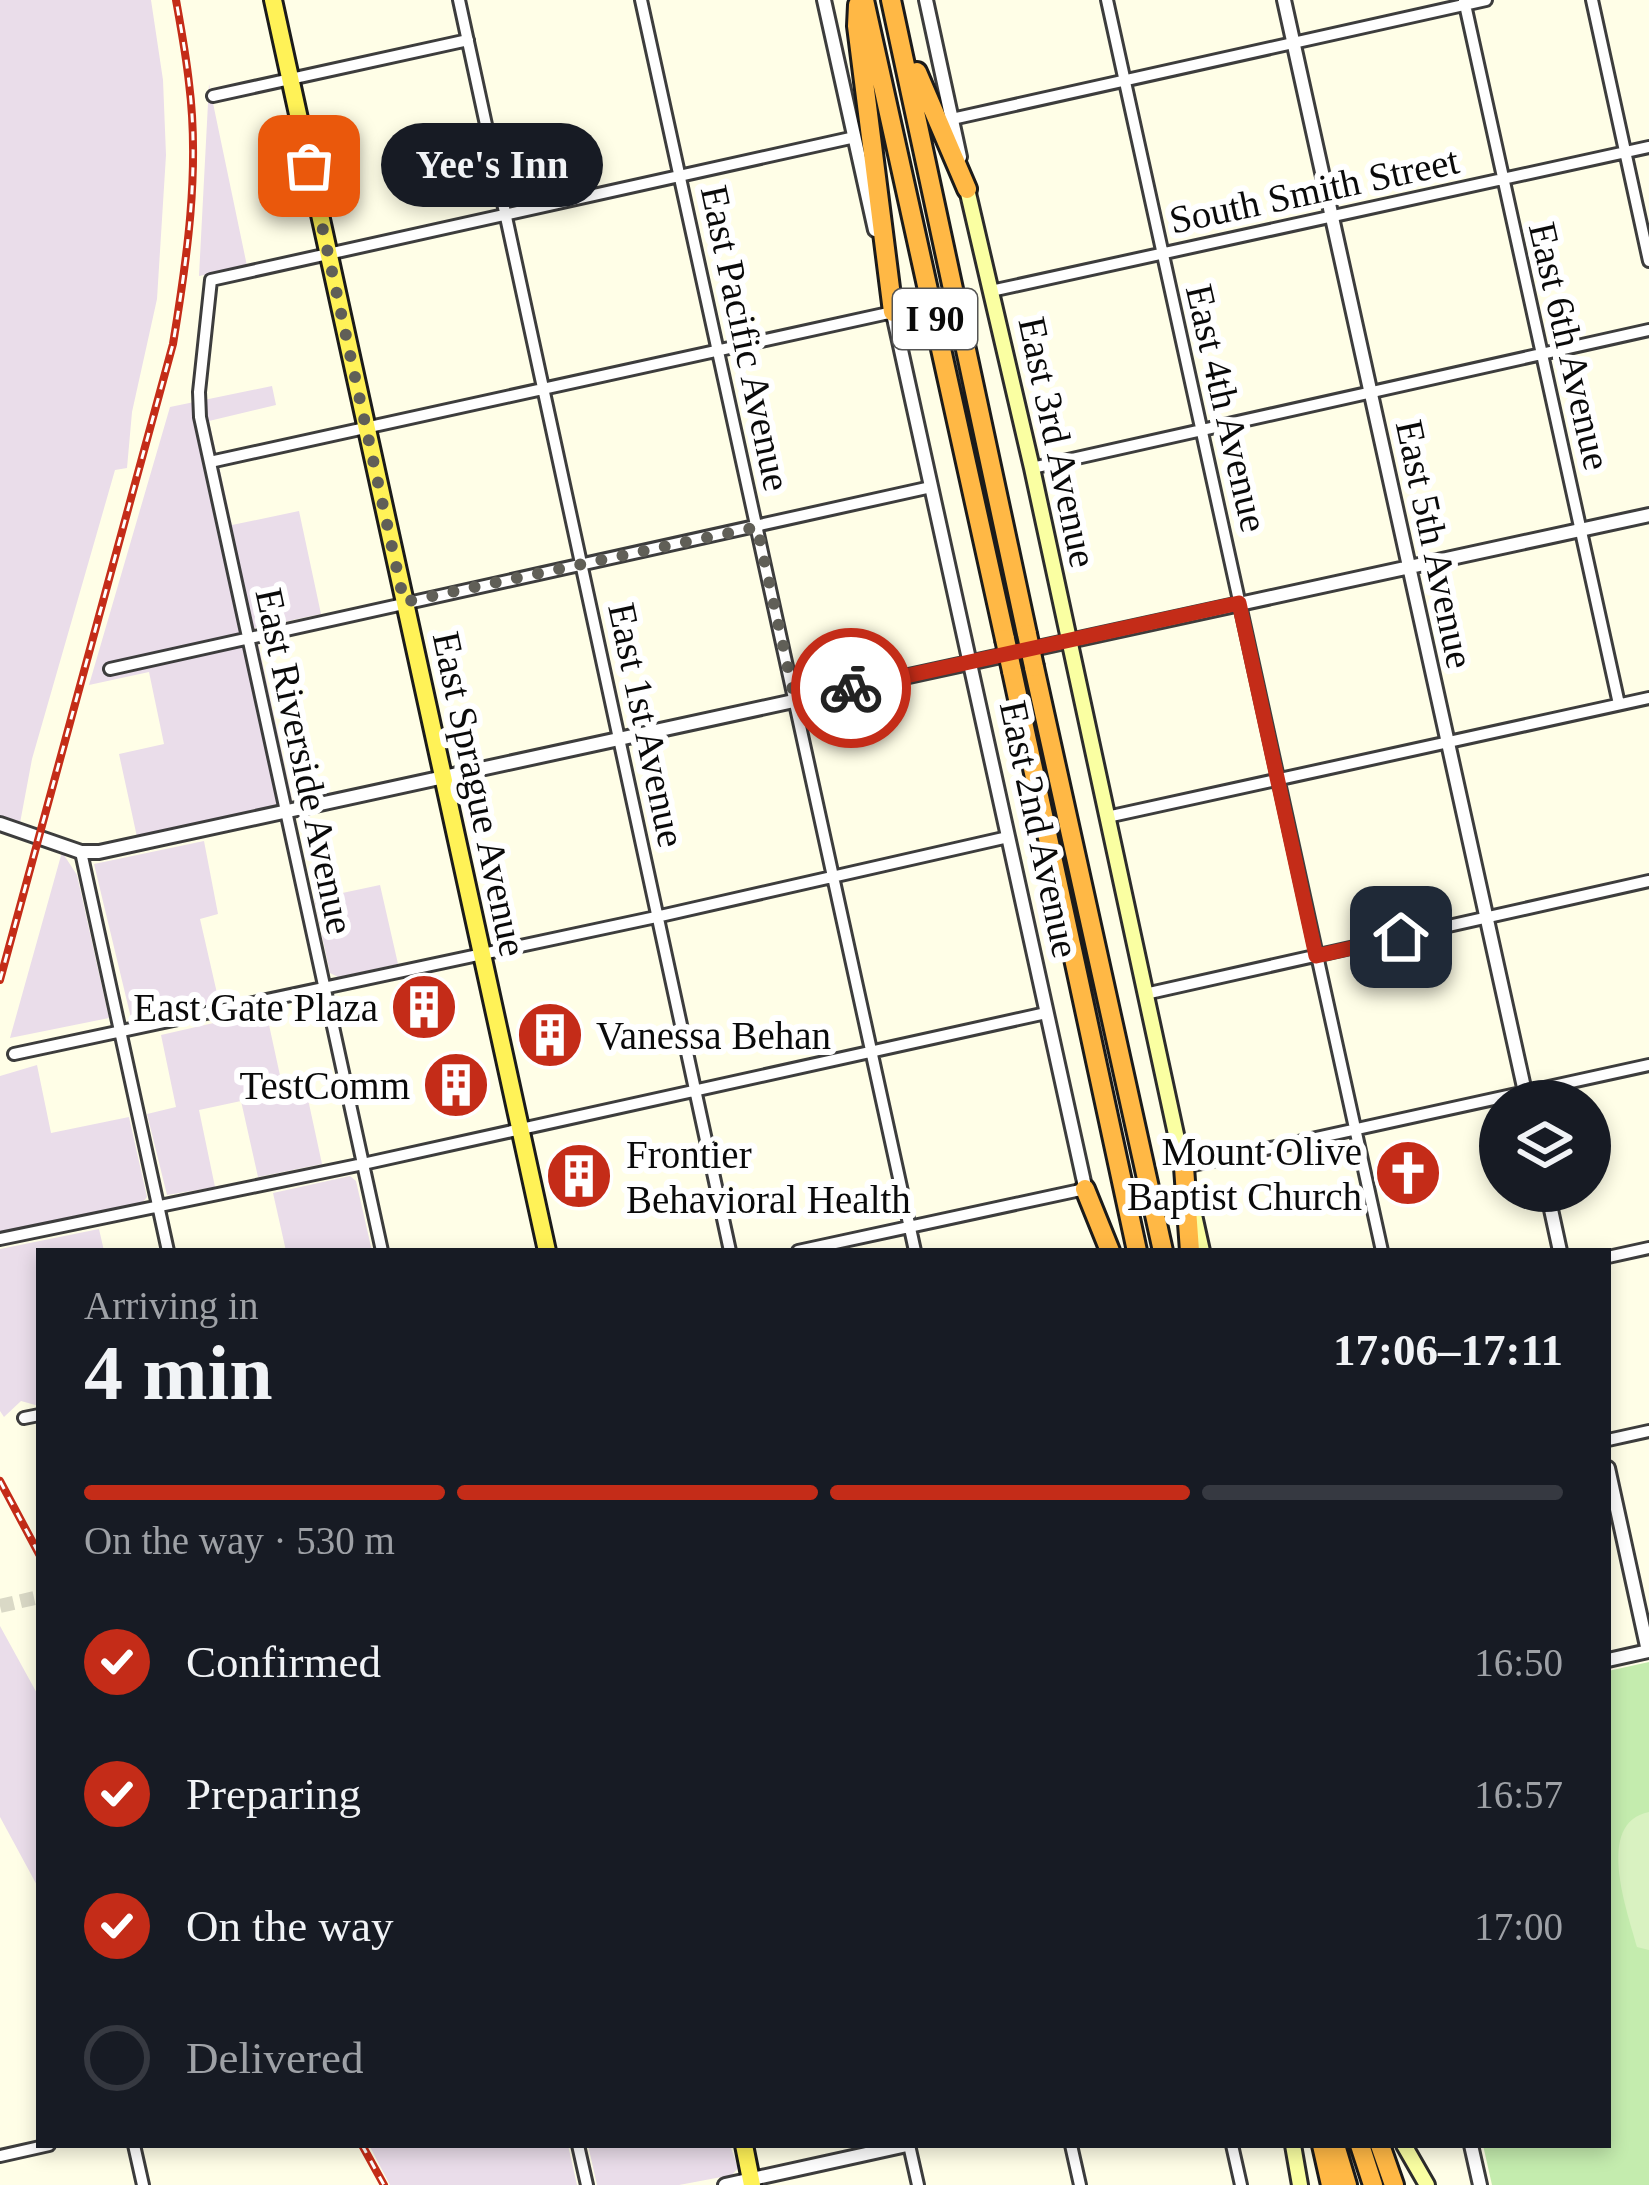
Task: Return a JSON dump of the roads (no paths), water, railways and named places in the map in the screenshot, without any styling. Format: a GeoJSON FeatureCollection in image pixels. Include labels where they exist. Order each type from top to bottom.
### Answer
{"type":"FeatureCollection","features":[{"type":"Feature","properties":{"kind":"highway"},"geometry":{"type":"LineString","coordinates":[[861,0],[857,26],[893,312]]}},
{"type":"Feature","properties":{"kind":"highway","name":"I 90"},"geometry":{"type":"LineString","coordinates":[[861,0],[1136,1248]]}},
{"type":"Feature","properties":{"kind":"highway"},"geometry":{"type":"LineString","coordinates":[[893,0],[922,88],[967,189]]}},
{"type":"Feature","properties":{"kind":"highway","name":"I 90"},"geometry":{"type":"LineString","coordinates":[[893,0],[1162,1248]]}},
{"type":"Feature","properties":{"kind":"highway"},"geometry":{"type":"LineString","coordinates":[[1184,1167],[1190,1248]]}},
{"type":"Feature","properties":{"kind":"highway"},"geometry":{"type":"LineString","coordinates":[[1085,1189],[1109,1248]]}},
{"type":"Feature","properties":{"kind":"highway"},"geometry":{"type":"LineString","coordinates":[[1323,2148],[1331,2185]]}},
{"type":"Feature","properties":{"kind":"highway"},"geometry":{"type":"LineString","coordinates":[[1336,2148],[1347,2185]]}},
{"type":"Feature","properties":{"kind":"highway"},"geometry":{"type":"LineString","coordinates":[[1361,2148],[1373,2185]]}},
{"type":"Feature","properties":{"kind":"highway"},"geometry":{"type":"LineString","coordinates":[[1381,2148],[1394,2185]]}},
{"type":"Feature","properties":{"kind":"main road","name":"East Sprague Avenue"},"geometry":{"type":"LineString","coordinates":[[273,0],[546,1248]]}},
{"type":"Feature","properties":{"kind":"main road","name":"East 3rd Avenue"},"geometry":{"type":"LineString","coordinates":[[967,189],[1201,1248]]}},
{"type":"Feature","properties":{"kind":"main road"},"geometry":{"type":"LineString","coordinates":[[744,2148],[752,2182]]}},
{"type":"Feature","properties":{"kind":"main road"},"geometry":{"type":"LineString","coordinates":[[1294,2148],[1300,2185]]}},
{"type":"Feature","properties":{"kind":"main road"},"geometry":{"type":"LineString","coordinates":[[1406,2148],[1427,2185]]}},
{"type":"Feature","properties":{"kind":"street","name":"East 1st Avenue"},"geometry":{"type":"LineString","coordinates":[[459,0],[729,1248]]}},
{"type":"Feature","properties":{"kind":"street","name":"East 2nd Avenue"},"geometry":{"type":"LineString","coordinates":[[824,0],[1098,1248]]}},
{"type":"Feature","properties":{"kind":"street","name":"East 3rd Avenue"},"geometry":{"type":"LineString","coordinates":[[926,0],[967,189]]}},
{"type":"Feature","properties":{"kind":"street","name":"East 4th Avenue"},"geometry":{"type":"LineString","coordinates":[[1107,0],[1381,1248]]}},
{"type":"Feature","properties":{"kind":"street","name":"East 5th Avenue"},"geometry":{"type":"LineString","coordinates":[[1284,0],[1522,1080]]}},
{"type":"Feature","properties":{"kind":"street"},"geometry":{"type":"LineString","coordinates":[[952,118],[1486,0]]}},
{"type":"Feature","properties":{"kind":"street"},"geometry":{"type":"LineString","coordinates":[[1592,0],[1649,260]]}},
{"type":"Feature","properties":{"kind":"street","name":"East Pacific Avenue"},"geometry":{"type":"LineString","coordinates":[[644,1],[914,1248]]}},
{"type":"Feature","properties":{"kind":"street","name":"East 6th Avenue"},"geometry":{"type":"LineString","coordinates":[[1464,2],[1619,704]]}},
{"type":"Feature","properties":{"kind":"street"},"geometry":{"type":"LineString","coordinates":[[212,96],[468,40]]}},
{"type":"Feature","properties":{"kind":"street"},"geometry":{"type":"LineString","coordinates":[[328,254],[855,137]]}},
{"type":"Feature","properties":{"kind":"street","name":"South Smith Street"},"geometry":{"type":"LineString","coordinates":[[991,291],[1649,147]]}},
{"type":"Feature","properties":{"kind":"street","name":"East Riverside Avenue"},"geometry":{"type":"LineString","coordinates":[[328,254],[211,280],[199,392],[210,462],[381,1248]]}},
{"type":"Feature","properties":{"kind":"street"},"geometry":{"type":"LineString","coordinates":[[210,462],[893,312]]}},
{"type":"Feature","properties":{"kind":"street"},"geometry":{"type":"LineString","coordinates":[[1032,467],[1649,330]]}},
{"type":"Feature","properties":{"kind":"street"},"geometry":{"type":"LineString","coordinates":[[110,668],[931,487]]}},
{"type":"Feature","properties":{"kind":"street"},"geometry":{"type":"LineString","coordinates":[[0,824],[81,852],[285,812],[1649,515]]}},
{"type":"Feature","properties":{"kind":"street"},"geometry":{"type":"LineString","coordinates":[[1107,817],[1649,698]]}},
{"type":"Feature","properties":{"kind":"street"},"geometry":{"type":"LineString","coordinates":[[14,1054],[1008,837]]}},
{"type":"Feature","properties":{"kind":"street"},"geometry":{"type":"LineString","coordinates":[[81,852],[167,1248]]}},
{"type":"Feature","properties":{"kind":"street"},"geometry":{"type":"LineString","coordinates":[[1145,994],[1649,881]]}},
{"type":"Feature","properties":{"kind":"street"},"geometry":{"type":"LineString","coordinates":[[0,1239],[1046,1013]]}},
{"type":"Feature","properties":{"kind":"street"},"geometry":{"type":"LineString","coordinates":[[1589,1080],[1649,1065]]}},
{"type":"Feature","properties":{"kind":"street"},"geometry":{"type":"LineString","coordinates":[[1184,1167],[1479,1105]]}},
{"type":"Feature","properties":{"kind":"street"},"geometry":{"type":"LineString","coordinates":[[812,1248],[1085,1189]]}},
{"type":"Feature","properties":{"kind":"street"},"geometry":{"type":"LineString","coordinates":[[1552,1212],[1559,1248]]}},
{"type":"Feature","properties":{"kind":"street"},"geometry":{"type":"LineString","coordinates":[[1611,1256],[1649,1248]]}},
{"type":"Feature","properties":{"kind":"street"},"geometry":{"type":"LineString","coordinates":[[24,1418],[36,1416]]}},
{"type":"Feature","properties":{"kind":"street"},"geometry":{"type":"LineString","coordinates":[[1611,1439],[1649,1431]]}},
{"type":"Feature","properties":{"kind":"street"},"geometry":{"type":"LineString","coordinates":[[1611,1482],[1648,1651],[1611,1659]]}},
{"type":"Feature","properties":{"kind":"street"},"geometry":{"type":"LineString","coordinates":[[0,2156],[36,2148]]}},
{"type":"Feature","properties":{"kind":"street"},"geometry":{"type":"LineString","coordinates":[[135,2148],[143,2185]]}},
{"type":"Feature","properties":{"kind":"street"},"geometry":{"type":"LineString","coordinates":[[579,2148],[587,2185]]}},
{"type":"Feature","properties":{"kind":"street"},"geometry":{"type":"LineString","coordinates":[[725,2185],[895,2148]]}},
{"type":"Feature","properties":{"kind":"street"},"geometry":{"type":"LineString","coordinates":[[909,2148],[918,2185]]}},
{"type":"Feature","properties":{"kind":"street"},"geometry":{"type":"LineString","coordinates":[[1072,2148],[1080,2185]]}},
{"type":"Feature","properties":{"kind":"street"},"geometry":{"type":"LineString","coordinates":[[1233,2148],[1241,2185]]}},
{"type":"Feature","properties":{"kind":"street"},"geometry":{"type":"LineString","coordinates":[[1472,2148],[1480,2185]]}},
{"type":"Feature","properties":{"kind":"tunnel"},"geometry":{"type":"LineString","coordinates":[[0,1606],[36,1598]]}},
{"type":"Feature","properties":{"kind":"railway"},"geometry":{"type":"LineString","coordinates":[[0,980],[173,344],[187,247],[193,149],[176,0]]}},
{"type":"Feature","properties":{"kind":"railway"},"geometry":{"type":"LineString","coordinates":[[0,1481],[36,1548]]}},
{"type":"Feature","properties":{"kind":"railway"},"geometry":{"type":"LineString","coordinates":[[364,2148],[384,2185]]}},
{"type":"Feature","properties":{"kind":"place","name":"Yee's Inn"},"geometry":{"type":"Point","coordinates":[309,166]}},
{"type":"Feature","properties":{"kind":"place","name":"East Gate Plaza"},"geometry":{"type":"Point","coordinates":[424,1007]}},
{"type":"Feature","properties":{"kind":"place","name":"Vanessa Behan"},"geometry":{"type":"Point","coordinates":[550,1035]}},
{"type":"Feature","properties":{"kind":"place","name":"TestComm"},"geometry":{"type":"Point","coordinates":[456,1085]}},
{"type":"Feature","properties":{"kind":"place","name":"Mount Olive Baptist Church"},"geometry":{"type":"Point","coordinates":[1408,1173]}},
{"type":"Feature","properties":{"kind":"place","name":"Frontier Behavioral Health"},"geometry":{"type":"Point","coordinates":[579,1176]}}]}
